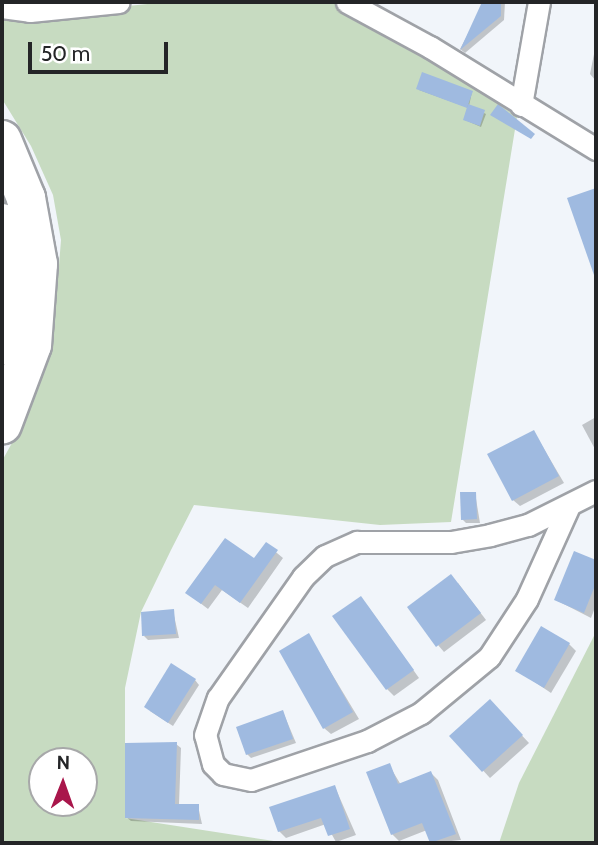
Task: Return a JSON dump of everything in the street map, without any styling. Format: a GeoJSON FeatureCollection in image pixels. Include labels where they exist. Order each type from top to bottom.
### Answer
{"type":"FeatureCollection","features":[{"type":"Feature","properties":{"kind":"highway"},"geometry":{"type":"LineString","coordinates":[[2,140],[26,198],[38,264],[32,345],[2,425]]}},
{"type":"Feature","properties":{"kind":"highway"},"geometry":{"type":"LineString","coordinates":[[2,223],[10,284],[2,345]]}},
{"type":"Feature","properties":{"kind":"street"},"geometry":{"type":"LineString","coordinates":[[2,7],[30,11],[119,2]]}},
{"type":"Feature","properties":{"kind":"street"},"geometry":{"type":"LineString","coordinates":[[347,2],[430,47],[521,105],[564,126],[596,149]]}},
{"type":"Feature","properties":{"kind":"street"},"geometry":{"type":"LineString","coordinates":[[521,105],[539,2]]}},
{"type":"Feature","properties":{"kind":"street"},"geometry":{"type":"LineString","coordinates":[[568,508],[527,599],[502,637],[477,669],[421,713],[367,741],[251,780],[223,774],[213,764],[205,735],[218,698],[303,577],[325,556],[357,542],[452,542],[490,536],[568,508],[596,491]]}},
{"type":"Feature","properties":{"kind":"green space"},"geometry":{"type":"Polygon","coordinates":[[[167,2],[335,2],[435,58],[517,117],[451,522],[380,525],[194,505],[141,612],[125,688],[125,818],[287,843],[2,843],[2,461],[29,412],[45,366],[54,328],[61,240],[53,195],[31,146],[2,99],[2,12],[30,16],[167,2]]]}},
{"type":"Feature","properties":{"kind":"green space"},"geometry":{"type":"Polygon","coordinates":[[[596,632],[596,843],[499,843],[519,783],[596,632]]]}},
{"type":"Feature","properties":{"kind":"building"},"geometry":{"type":"Polygon","coordinates":[[[482,2],[501,2],[501,16],[460,50],[482,2]]]}},
{"type":"Feature","properties":{"kind":"building"},"geometry":{"type":"Polygon","coordinates":[[[422,72],[473,91],[467,108],[416,89],[422,72]]]}},
{"type":"Feature","properties":{"kind":"building"},"geometry":{"type":"Polygon","coordinates":[[[468,104],[485,110],[480,126],[463,120],[468,104]]]}},
{"type":"Feature","properties":{"kind":"building"},"geometry":{"type":"Polygon","coordinates":[[[498,104],[535,134],[531,139],[490,115],[498,104]]]}},
{"type":"Feature","properties":{"kind":"building"},"geometry":{"type":"Polygon","coordinates":[[[596,188],[596,274],[594,275],[567,198],[596,188]]]}},
{"type":"Feature","properties":{"kind":"building"},"geometry":{"type":"Polygon","coordinates":[[[534,430],[559,476],[512,501],[487,454],[534,430]]]}},
{"type":"Feature","properties":{"kind":"building"},"geometry":{"type":"Polygon","coordinates":[[[460,492],[476,492],[477,519],[461,520],[460,492]]]}},
{"type":"Feature","properties":{"kind":"building"},"geometry":{"type":"Polygon","coordinates":[[[225,538],[254,558],[266,542],[278,550],[240,603],[215,585],[201,604],[185,593],[225,538]]]}},
{"type":"Feature","properties":{"kind":"building"},"geometry":{"type":"Polygon","coordinates":[[[574,551],[596,560],[596,583],[584,613],[554,600],[574,551]]]}},
{"type":"Feature","properties":{"kind":"building"},"geometry":{"type":"Polygon","coordinates":[[[451,574],[481,613],[436,647],[407,607],[451,574]]]}},
{"type":"Feature","properties":{"kind":"building"},"geometry":{"type":"Polygon","coordinates":[[[361,596],[414,670],[386,690],[332,616],[361,596]]]}},
{"type":"Feature","properties":{"kind":"building"},"geometry":{"type":"Polygon","coordinates":[[[174,609],[176,634],[142,636],[141,612],[174,609]]]}},
{"type":"Feature","properties":{"kind":"building"},"geometry":{"type":"Polygon","coordinates":[[[541,626],[570,643],[544,688],[515,671],[541,626]]]}},
{"type":"Feature","properties":{"kind":"building"},"geometry":{"type":"Polygon","coordinates":[[[309,633],[353,712],[323,729],[279,651],[309,633]]]}},
{"type":"Feature","properties":{"kind":"building"},"geometry":{"type":"Polygon","coordinates":[[[171,663],[196,679],[168,723],[144,707],[171,663]]]}},
{"type":"Feature","properties":{"kind":"building"},"geometry":{"type":"Polygon","coordinates":[[[490,699],[523,735],[482,772],[449,736],[490,699]]]}},
{"type":"Feature","properties":{"kind":"building"},"geometry":{"type":"Polygon","coordinates":[[[283,710],[293,739],[246,755],[236,727],[283,710]]]}},
{"type":"Feature","properties":{"kind":"building"},"geometry":{"type":"Polygon","coordinates":[[[177,742],[175,804],[199,804],[199,820],[125,818],[125,743],[177,742]]]}},
{"type":"Feature","properties":{"kind":"building"},"geometry":{"type":"Polygon","coordinates":[[[390,763],[398,784],[431,771],[456,834],[430,843],[422,823],[391,835],[366,772],[390,763]]]}},
{"type":"Feature","properties":{"kind":"building"},"geometry":{"type":"Polygon","coordinates":[[[335,785],[350,829],[328,836],[321,818],[278,832],[269,807],[335,785]]]}}]}
